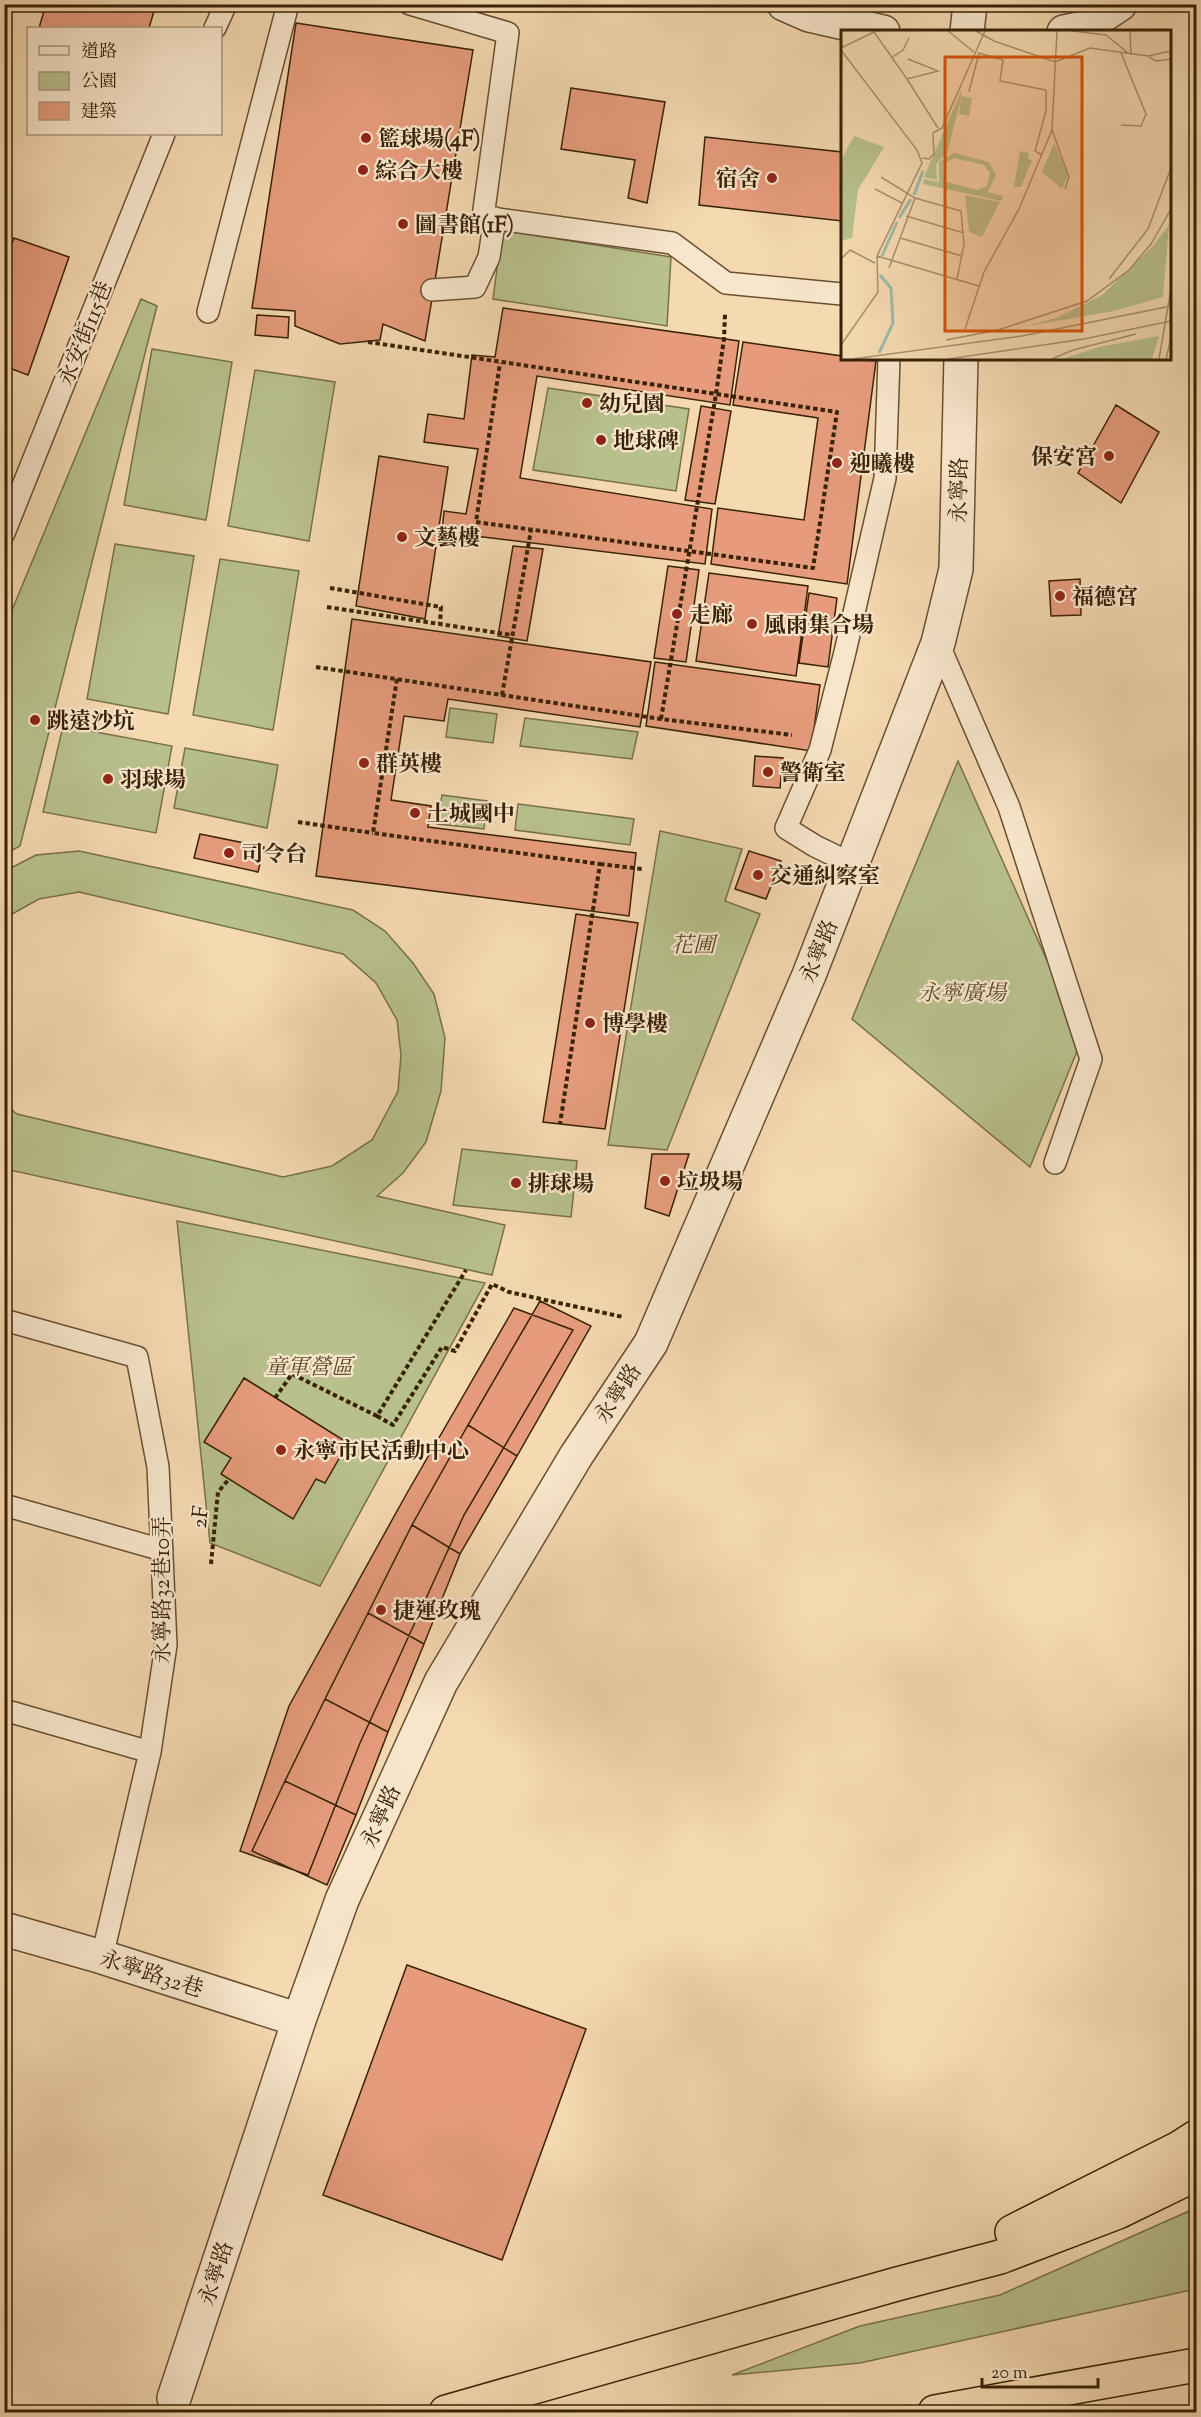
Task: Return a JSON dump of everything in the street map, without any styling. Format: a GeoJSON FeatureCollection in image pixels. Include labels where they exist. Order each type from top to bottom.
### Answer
{"type":"FeatureCollection","features":[{"type":"Feature","properties":{"kind":"highway"},"geometry":{"type":"LineString","coordinates":[[897,2284],[1019,2229],[1197,2137]]}},
{"type":"Feature","properties":{"kind":"highway"},"geometry":{"type":"LineString","coordinates":[[446,2412],[1000,2257],[1118,2212],[1197,2174]]}},
{"type":"Feature","properties":{"kind":"highway"},"geometry":{"type":"LineString","coordinates":[[935,2412],[1197,2365]]}},
{"type":"Feature","properties":{"kind":"street"},"geometry":{"type":"LineString","coordinates":[[784,4],[809,15],[874,30]]}},
{"type":"Feature","properties":{"kind":"street"},"geometry":{"type":"LineString","coordinates":[[967,30],[970,4]]}},
{"type":"Feature","properties":{"kind":"street"},"geometry":{"type":"LineString","coordinates":[[1074,30],[1084,28],[1120,4]]}},
{"type":"Feature","properties":{"kind":"street","name":"永寧路"},"geometry":{"type":"LineString","coordinates":[[174,2398],[299,2020],[342,1900],[441,1682],[576,1456],[651,1343],[809,975],[938,643],[956,569],[961,360]]}},
{"type":"Feature","properties":{"kind":"street","name":"永寧路32巷"},"geometry":{"type":"LineString","coordinates":[[4,1929],[102,1957],[299,2020]]}},
{"type":"Feature","properties":{"kind":"lane"},"geometry":{"type":"LineString","coordinates":[[215,27],[226,4]]}},
{"type":"Feature","properties":{"kind":"lane"},"geometry":{"type":"LineString","coordinates":[[208,312],[288,4]]}},
{"type":"Feature","properties":{"kind":"lane"},"geometry":{"type":"LineString","coordinates":[[410,4],[508,33],[483,217],[672,243],[726,283],[841,294]]}},
{"type":"Feature","properties":{"kind":"lane","name":"永安街115巷"},"geometry":{"type":"LineString","coordinates":[[4,533],[164,135]]}},
{"type":"Feature","properties":{"kind":"lane"},"geometry":{"type":"LineString","coordinates":[[432,290],[475,287],[489,257],[495,218]]}},
{"type":"Feature","properties":{"kind":"lane"},"geometry":{"type":"LineString","coordinates":[[852,864],[815,846],[786,828],[820,750],[885,478],[889,360]]}},
{"type":"Feature","properties":{"kind":"lane"},"geometry":{"type":"LineString","coordinates":[[938,643],[1009,807],[1091,1059],[1055,1163]]}},
{"type":"Feature","properties":{"kind":"lane","name":"永寧路32巷10弄"},"geometry":{"type":"LineString","coordinates":[[4,1320],[137,1356],[158,1467],[166,1646],[150,1752],[102,1957]]}},
{"type":"Feature","properties":{"kind":"lane"},"geometry":{"type":"LineString","coordinates":[[4,1505],[162,1550]]}},
{"type":"Feature","properties":{"kind":"lane"},"geometry":{"type":"LineString","coordinates":[[4,1710],[150,1752]]}},
{"type":"Feature","properties":{"kind":"path"},"geometry":{"type":"LineString","coordinates":[[661,719],[716,394],[724,339],[726,283]]}},
{"type":"Feature","properties":{"kind":"path"},"geometry":{"type":"LineString","coordinates":[[368,342],[837,412],[813,568],[476,522],[500,363]]}},
{"type":"Feature","properties":{"kind":"path"},"geometry":{"type":"LineString","coordinates":[[502,695],[531,530]]}},
{"type":"Feature","properties":{"kind":"path"},"geometry":{"type":"LineString","coordinates":[[330,588],[441,607],[440,624]]}},
{"type":"Feature","properties":{"kind":"path"},"geometry":{"type":"LineString","coordinates":[[327,607],[512,635]]}},
{"type":"Feature","properties":{"kind":"path"},"geometry":{"type":"LineString","coordinates":[[316,667],[661,719],[796,736]]}},
{"type":"Feature","properties":{"kind":"path"},"geometry":{"type":"LineString","coordinates":[[373,833],[397,679]]}},
{"type":"Feature","properties":{"kind":"path"},"geometry":{"type":"LineString","coordinates":[[298,822],[642,869]]}},
{"type":"Feature","properties":{"kind":"path"},"geometry":{"type":"LineString","coordinates":[[560,1124],[600,864]]}},
{"type":"Feature","properties":{"kind":"path"},"geometry":{"type":"LineString","coordinates":[[377,1416],[466,1270]]}},
{"type":"Feature","properties":{"kind":"path"},"geometry":{"type":"LineString","coordinates":[[275,1398],[292,1374],[393,1425],[442,1347],[455,1351],[492,1284],[509,1292],[659,1325]]}},
{"type":"Feature","properties":{"kind":"path","name":"2F"},"geometry":{"type":"LineString","coordinates":[[211,1564],[218,1492],[230,1479]]}},
{"type":"Feature","properties":{"kind":"green space"},"geometry":{"type":"Polygon","coordinates":[[[502,230],[671,257],[667,326],[493,299],[502,230]]]}},
{"type":"Feature","properties":{"kind":"green space"},"geometry":{"type":"Polygon","coordinates":[[[141,299],[157,306],[20,846],[5,854],[5,627],[141,299]]]}},
{"type":"Feature","properties":{"kind":"green space"},"geometry":{"type":"Polygon","coordinates":[[[152,349],[232,362],[206,520],[124,505],[152,349]]]}},
{"type":"Feature","properties":{"kind":"green space"},"geometry":{"type":"Polygon","coordinates":[[[255,370],[335,382],[309,541],[228,526],[255,370]]]}},
{"type":"Feature","properties":{"kind":"green space"},"geometry":{"type":"Polygon","coordinates":[[[548,388],[689,409],[676,491],[533,470],[548,388]]]}},
{"type":"Feature","properties":{"kind":"green space"},"geometry":{"type":"Polygon","coordinates":[[[115,544],[194,556],[168,714],[87,699],[115,544]]]}},
{"type":"Feature","properties":{"kind":"green space"},"geometry":{"type":"Polygon","coordinates":[[[220,559],[299,571],[273,730],[193,715],[220,559]]]}},
{"type":"Feature","properties":{"kind":"green space"},"geometry":{"type":"Polygon","coordinates":[[[450,708],[497,714],[493,743],[446,737],[450,708]]]}},
{"type":"Feature","properties":{"kind":"green space"},"geometry":{"type":"Polygon","coordinates":[[[525,718],[638,732],[632,759],[520,746],[525,718]]]}},
{"type":"Feature","properties":{"kind":"green space","name":"羽球場"},"geometry":{"type":"Polygon","coordinates":[[[63,726],[172,746],[156,833],[43,812],[63,726]]]}},
{"type":"Feature","properties":{"kind":"green space"},"geometry":{"type":"Polygon","coordinates":[[[185,748],[278,765],[267,828],[174,808],[185,748]]]}},
{"type":"Feature","properties":{"kind":"green space","name":"永寧廣場"},"geometry":{"type":"Polygon","coordinates":[[[958,761],[1082,1039],[1030,1167],[852,1019],[958,761]]]}},
{"type":"Feature","properties":{"kind":"green space"},"geometry":{"type":"Polygon","coordinates":[[[442,795],[487,801],[484,829],[437,824],[442,795]]]}},
{"type":"Feature","properties":{"kind":"green space"},"geometry":{"type":"Polygon","coordinates":[[[518,804],[634,819],[630,845],[515,830],[518,804]]]}},
{"type":"Feature","properties":{"kind":"green space","name":"花圃"},"geometry":{"type":"Polygon","coordinates":[[[660,831],[742,849],[725,901],[760,914],[667,1150],[608,1145],[660,831]]]}},
{"type":"Feature","properties":{"kind":"green space"},"geometry":{"type":"Polygon","coordinates":[[[79,851],[353,910],[385,931],[413,963],[434,994],[445,1038],[441,1091],[426,1142],[403,1173],[377,1196],[505,1225],[492,1275],[5,1169],[5,1105],[17,1114],[283,1177],[332,1166],[372,1140],[398,1091],[401,1055],[397,1020],[376,983],[343,954],[79,892],[39,899],[5,918],[5,871],[36,855],[79,851]]]}},
{"type":"Feature","properties":{"kind":"green space","name":"排球場"},"geometry":{"type":"Polygon","coordinates":[[[462,1149],[577,1161],[571,1217],[453,1205],[462,1149]]]}},
{"type":"Feature","properties":{"kind":"green space","name":"童軍營區"},"geometry":{"type":"Polygon","coordinates":[[[177,1221],[485,1283],[320,1586],[210,1543],[177,1221]]]}},
{"type":"Feature","properties":{"kind":"green space"},"geometry":{"type":"Polygon","coordinates":[[[1196,2208],[1196,2289],[860,2363],[732,2375],[860,2326],[1000,2295],[1196,2208]]]}},
{"type":"Feature","properties":{"kind":"building"},"geometry":{"type":"Polygon","coordinates":[[[46,4],[156,4],[149,27],[39,27],[46,4]]]}},
{"type":"Feature","properties":{"kind":"building","name":"綜合大樓"},"geometry":{"type":"Polygon","coordinates":[[[296,23],[473,50],[425,341],[383,324],[380,340],[340,344],[295,326],[295,311],[252,308],[296,23]]]}},
{"type":"Feature","properties":{"kind":"building","name":"宿舍"},"geometry":{"type":"Polygon","coordinates":[[[571,88],[665,102],[647,203],[628,198],[635,160],[561,149],[571,88]]]}},
{"type":"Feature","properties":{"kind":"building","name":"宿舍"},"geometry":{"type":"Polygon","coordinates":[[[705,137],[841,152],[841,221],[699,205],[705,137]]]}},
{"type":"Feature","properties":{"kind":"building"},"geometry":{"type":"Polygon","coordinates":[[[14,238],[69,257],[28,375],[4,366],[4,265],[14,238]]]}},
{"type":"Feature","properties":{"kind":"building"},"geometry":{"type":"Polygon","coordinates":[[[503,308],[739,341],[730,405],[537,376],[520,478],[712,509],[705,564],[442,532],[444,511],[466,514],[478,449],[424,442],[428,414],[464,419],[472,355],[495,357],[503,308]]]}},
{"type":"Feature","properties":{"kind":"building"},"geometry":{"type":"Polygon","coordinates":[[[257,315],[289,317],[288,338],[255,335],[257,315]]]}},
{"type":"Feature","properties":{"kind":"building","name":"迎曦樓"},"geometry":{"type":"Polygon","coordinates":[[[743,342],[841,356],[841,360],[876,361],[847,584],[711,564],[718,508],[804,520],[818,418],[733,405],[743,342]]]}},
{"type":"Feature","properties":{"kind":"building"},"geometry":{"type":"Polygon","coordinates":[[[1116,405],[1159,432],[1121,503],[1078,473],[1116,405]]]}},
{"type":"Feature","properties":{"kind":"building"},"geometry":{"type":"Polygon","coordinates":[[[701,406],[731,411],[715,504],[685,500],[701,406]]]}},
{"type":"Feature","properties":{"kind":"building","name":"文藝樓"},"geometry":{"type":"Polygon","coordinates":[[[379,456],[448,467],[425,619],[356,606],[379,456]]]}},
{"type":"Feature","properties":{"kind":"building"},"geometry":{"type":"Polygon","coordinates":[[[513,546],[543,549],[527,641],[498,636],[513,546]]]}},
{"type":"Feature","properties":{"kind":"building","name":"走廊"},"geometry":{"type":"Polygon","coordinates":[[[668,566],[699,570],[686,662],[654,658],[668,566]]]}},
{"type":"Feature","properties":{"kind":"building","name":"風雨集合場"},"geometry":{"type":"Polygon","coordinates":[[[709,573],[808,586],[796,676],[696,661],[709,573]]]}},
{"type":"Feature","properties":{"kind":"building"},"geometry":{"type":"Polygon","coordinates":[[[1080,579],[1081,615],[1051,616],[1049,581],[1080,579]]]}},
{"type":"Feature","properties":{"kind":"building"},"geometry":{"type":"Polygon","coordinates":[[[809,593],[837,598],[828,667],[799,663],[809,593]]]}},
{"type":"Feature","properties":{"kind":"building","name":"群英樓"},"geometry":{"type":"Polygon","coordinates":[[[352,619],[651,662],[640,727],[448,699],[444,721],[404,716],[391,800],[431,806],[428,827],[636,853],[629,916],[316,876],[352,619]]]}},
{"type":"Feature","properties":{"kind":"building"},"geometry":{"type":"Polygon","coordinates":[[[655,662],[820,685],[811,751],[646,726],[655,662]]]}},
{"type":"Feature","properties":{"kind":"building","name":"警衛室"},"geometry":{"type":"Polygon","coordinates":[[[755,756],[783,758],[780,788],[753,786],[755,756]]]}},
{"type":"Feature","properties":{"kind":"building","name":"司令台"},"geometry":{"type":"Polygon","coordinates":[[[200,834],[264,847],[258,872],[194,858],[200,834]]]}},
{"type":"Feature","properties":{"kind":"building","name":"交通糾察室"},"geometry":{"type":"Polygon","coordinates":[[[749,851],[781,861],[766,899],[735,889],[749,851]]]}},
{"type":"Feature","properties":{"kind":"building","name":"博學樓"},"geometry":{"type":"Polygon","coordinates":[[[576,914],[638,923],[605,1129],[543,1122],[576,914]]]}},
{"type":"Feature","properties":{"kind":"building","name":"垃圾場"},"geometry":{"type":"Polygon","coordinates":[[[652,1154],[689,1154],[669,1216],[645,1208],[652,1154]]]}},
{"type":"Feature","properties":{"kind":"building"},"geometry":{"type":"Polygon","coordinates":[[[540,1301],[591,1326],[517,1456],[468,1425],[540,1301]]]}},
{"type":"Feature","properties":{"kind":"building","name":"捷運玫瑰"},"geometry":{"type":"Polygon","coordinates":[[[514,1308],[573,1330],[464,1515],[360,1743],[308,1875],[240,1851],[289,1706],[407,1493],[514,1308]]]}},
{"type":"Feature","properties":{"kind":"building","name":"永寧市民活動中心"},"geometry":{"type":"Polygon","coordinates":[[[244,1378],[348,1443],[325,1483],[316,1479],[293,1519],[221,1474],[231,1458],[204,1442],[244,1378]]]}},
{"type":"Feature","properties":{"kind":"building"},"geometry":{"type":"Polygon","coordinates":[[[468,1425],[517,1456],[460,1554],[412,1525],[468,1425]]]}},
{"type":"Feature","properties":{"kind":"building"},"geometry":{"type":"Polygon","coordinates":[[[412,1525],[460,1554],[424,1644],[368,1613],[412,1525]]]}},
{"type":"Feature","properties":{"kind":"building"},"geometry":{"type":"Polygon","coordinates":[[[368,1613],[424,1644],[388,1732],[325,1699],[368,1613]]]}},
{"type":"Feature","properties":{"kind":"building"},"geometry":{"type":"Polygon","coordinates":[[[325,1699],[388,1732],[356,1815],[285,1781],[325,1699]]]}},
{"type":"Feature","properties":{"kind":"building"},"geometry":{"type":"Polygon","coordinates":[[[285,1781],[356,1815],[327,1885],[252,1851],[285,1781]]]}},
{"type":"Feature","properties":{"kind":"building"},"geometry":{"type":"Polygon","coordinates":[[[407,1965],[586,2029],[502,2260],[323,2195],[407,1965]]]}},
{"type":"Feature","properties":{"kind":"place","name":"籃球場(4F)"},"geometry":{"type":"Point","coordinates":[366,138]}},
{"type":"Feature","properties":{"kind":"place","name":"綜合大樓"},"geometry":{"type":"Point","coordinates":[363,170]}},
{"type":"Feature","properties":{"kind":"place","name":"宿舍"},"geometry":{"type":"Point","coordinates":[772,178]}},
{"type":"Feature","properties":{"kind":"place","name":"圖書館(1F)"},"geometry":{"type":"Point","coordinates":[403,224]}},
{"type":"Feature","properties":{"kind":"place","name":"幼兒園"},"geometry":{"type":"Point","coordinates":[587,403]}},
{"type":"Feature","properties":{"kind":"place","name":"地球碑"},"geometry":{"type":"Point","coordinates":[601,440]}},
{"type":"Feature","properties":{"kind":"place","name":"保安宮"},"geometry":{"type":"Point","coordinates":[1109,456]}},
{"type":"Feature","properties":{"kind":"place","name":"迎曦樓"},"geometry":{"type":"Point","coordinates":[837,463]}},
{"type":"Feature","properties":{"kind":"place","name":"文藝樓"},"geometry":{"type":"Point","coordinates":[402,537]}},
{"type":"Feature","properties":{"kind":"place","name":"福德宮"},"geometry":{"type":"Point","coordinates":[1060,596]}},
{"type":"Feature","properties":{"kind":"place","name":"走廊"},"geometry":{"type":"Point","coordinates":[677,614]}},
{"type":"Feature","properties":{"kind":"place","name":"風雨集合場"},"geometry":{"type":"Point","coordinates":[752,624]}},
{"type":"Feature","properties":{"kind":"place","name":"跳遠沙坑"},"geometry":{"type":"Point","coordinates":[35,720]}},
{"type":"Feature","properties":{"kind":"place","name":"群英樓"},"geometry":{"type":"Point","coordinates":[364,763]}},
{"type":"Feature","properties":{"kind":"place","name":"警衛室"},"geometry":{"type":"Point","coordinates":[768,772]}},
{"type":"Feature","properties":{"kind":"place","name":"羽球場"},"geometry":{"type":"Point","coordinates":[108,779]}},
{"type":"Feature","properties":{"kind":"place","name":"土城國中"},"geometry":{"type":"Point","coordinates":[415,813]}},
{"type":"Feature","properties":{"kind":"place","name":"司令台"},"geometry":{"type":"Point","coordinates":[229,853]}},
{"type":"Feature","properties":{"kind":"place","name":"交通糾察室"},"geometry":{"type":"Point","coordinates":[758,875]}},
{"type":"Feature","properties":{"kind":"place","name":"博學樓"},"geometry":{"type":"Point","coordinates":[590,1023]}},
{"type":"Feature","properties":{"kind":"place","name":"垃圾場"},"geometry":{"type":"Point","coordinates":[665,1181]}},
{"type":"Feature","properties":{"kind":"place","name":"排球場"},"geometry":{"type":"Point","coordinates":[516,1183]}},
{"type":"Feature","properties":{"kind":"place","name":"永寧市民活動中心"},"geometry":{"type":"Point","coordinates":[281,1450]}},
{"type":"Feature","properties":{"kind":"place","name":"捷運玫瑰"},"geometry":{"type":"Point","coordinates":[381,1610]}}]}
